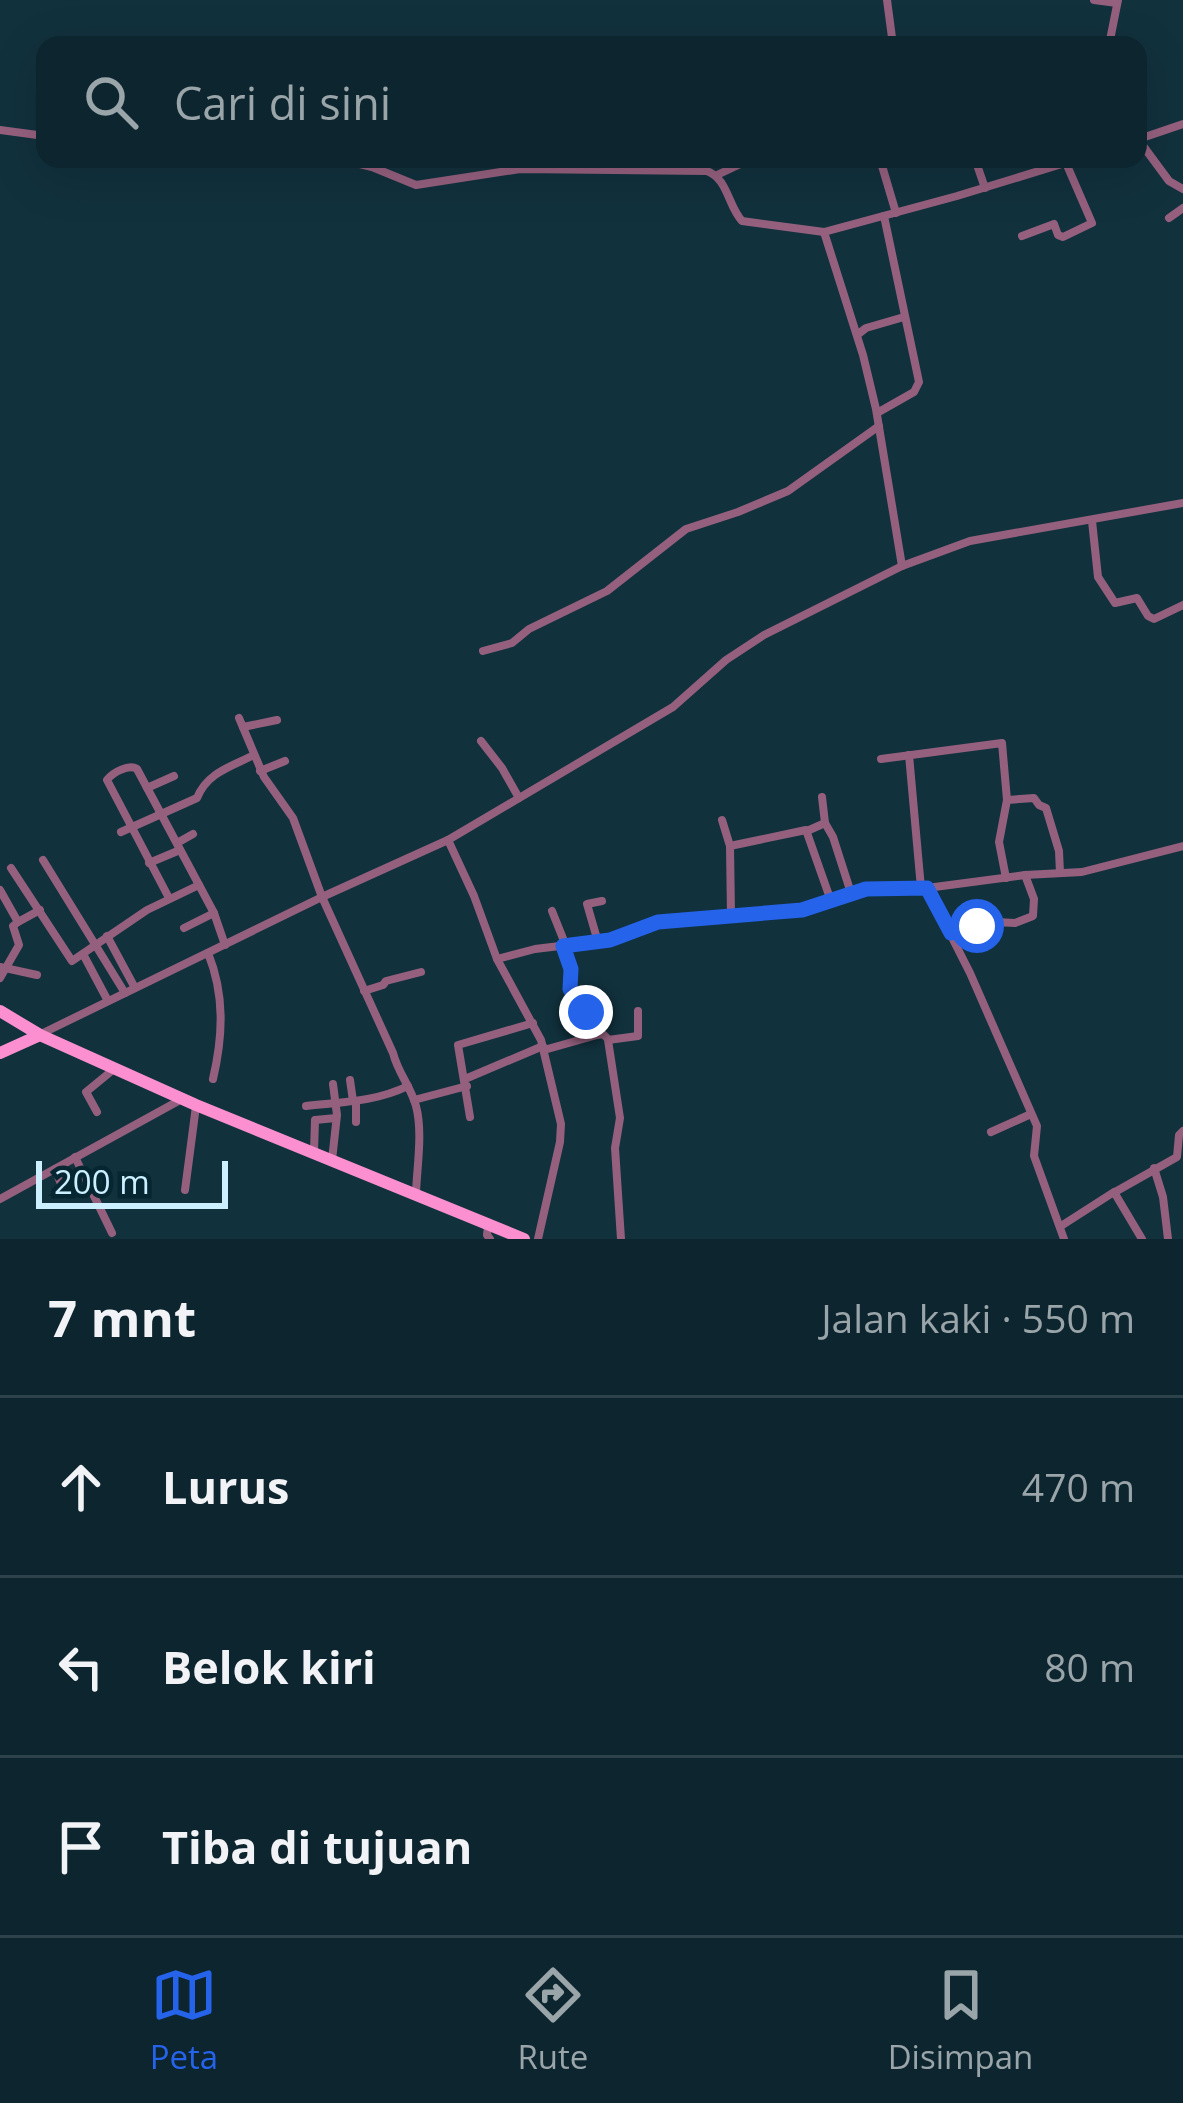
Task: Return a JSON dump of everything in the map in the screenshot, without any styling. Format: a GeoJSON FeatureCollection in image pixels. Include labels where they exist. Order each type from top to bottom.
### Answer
{"type":"FeatureCollection","features":[{"type":"Feature","properties":{"kind":"main road"},"geometry":{"type":"LineString","coordinates":[[0,1011],[40,1035],[416,1195],[489,1233],[524,1239]]}},
{"type":"Feature","properties":{"kind":"main road"},"geometry":{"type":"LineString","coordinates":[[0,1053],[40,1035]]}},
{"type":"Feature","properties":{"kind":"street"},"geometry":{"type":"LineString","coordinates":[[887,0],[892,36]]}},
{"type":"Feature","properties":{"kind":"street"},"geometry":{"type":"LineString","coordinates":[[1094,0],[1118,2],[1110,36]]}},
{"type":"Feature","properties":{"kind":"street"},"geometry":{"type":"LineString","coordinates":[[1147,136],[1183,124]]}},
{"type":"Feature","properties":{"kind":"street"},"geometry":{"type":"LineString","coordinates":[[0,130],[36,135]]}},
{"type":"Feature","properties":{"kind":"street"},"geometry":{"type":"LineString","coordinates":[[1147,151],[1171,183],[1183,189]]}},
{"type":"Feature","properties":{"kind":"street"},"geometry":{"type":"LineString","coordinates":[[377,168],[416,185],[520,169],[710,171],[717,175],[742,221],[824,232],[1050,168]]}},
{"type":"Feature","properties":{"kind":"street"},"geometry":{"type":"LineString","coordinates":[[717,175],[732,168]]}},
{"type":"Feature","properties":{"kind":"street"},"geometry":{"type":"LineString","coordinates":[[883,168],[896,213]]}},
{"type":"Feature","properties":{"kind":"street"},"geometry":{"type":"LineString","coordinates":[[978,168],[985,188]]}},
{"type":"Feature","properties":{"kind":"street"},"geometry":{"type":"LineString","coordinates":[[1022,236],[1054,224],[1063,237],[1092,224],[1068,168]]}},
{"type":"Feature","properties":{"kind":"street"},"geometry":{"type":"LineString","coordinates":[[1169,218],[1183,208]]}},
{"type":"Feature","properties":{"kind":"street"},"geometry":{"type":"LineString","coordinates":[[877,413],[903,400],[918,385],[884,216]]}},
{"type":"Feature","properties":{"kind":"street"},"geometry":{"type":"LineString","coordinates":[[824,232],[880,425],[902,566]]}},
{"type":"Feature","properties":{"kind":"street"},"geometry":{"type":"LineString","coordinates":[[857,335],[904,317]]}},
{"type":"Feature","properties":{"kind":"street"},"geometry":{"type":"LineString","coordinates":[[483,651],[512,643],[529,629],[607,591],[686,529],[788,491],[880,425]]}},
{"type":"Feature","properties":{"kind":"street"},"geometry":{"type":"LineString","coordinates":[[40,1035],[448,840],[673,707],[729,658],[902,566],[970,541],[1183,503]]}},
{"type":"Feature","properties":{"kind":"street"},"geometry":{"type":"LineString","coordinates":[[1092,521],[1098,577],[1116,604],[1136,598],[1154,619],[1183,605]]}},
{"type":"Feature","properties":{"kind":"street"},"geometry":{"type":"LineString","coordinates":[[277,720],[241,722],[260,771],[288,809],[306,848],[322,897],[414,1100],[419,1121],[416,1195]]}},
{"type":"Feature","properties":{"kind":"street"},"geometry":{"type":"LineString","coordinates":[[481,741],[520,798]]}},
{"type":"Feature","properties":{"kind":"street"},"geometry":{"type":"LineString","coordinates":[[881,759],[1002,743],[1007,800],[999,842],[1006,878]]}},
{"type":"Feature","properties":{"kind":"street"},"geometry":{"type":"LineString","coordinates":[[126,830],[196,798],[210,777],[254,755]]}},
{"type":"Feature","properties":{"kind":"street"},"geometry":{"type":"LineString","coordinates":[[909,755],[924,888],[951,933],[1038,1130],[1034,1156],[1064,1239]]}},
{"type":"Feature","properties":{"kind":"street"},"geometry":{"type":"LineString","coordinates":[[260,771],[285,761]]}},
{"type":"Feature","properties":{"kind":"street"},"geometry":{"type":"LineString","coordinates":[[169,898],[126,830],[108,777],[134,766],[214,913],[225,945]]}},
{"type":"Feature","properties":{"kind":"street"},"geometry":{"type":"LineString","coordinates":[[147,788],[175,776]]}},
{"type":"Feature","properties":{"kind":"street"},"geometry":{"type":"LineString","coordinates":[[1007,800],[1034,798],[1046,808],[1059,851],[1060,873]]}},
{"type":"Feature","properties":{"kind":"street"},"geometry":{"type":"LineString","coordinates":[[826,802],[825,823],[851,893]]}},
{"type":"Feature","properties":{"kind":"street"},"geometry":{"type":"LineString","coordinates":[[722,820],[730,846],[731,915]]}},
{"type":"Feature","properties":{"kind":"street"},"geometry":{"type":"LineString","coordinates":[[730,846],[825,823]]}},
{"type":"Feature","properties":{"kind":"street"},"geometry":{"type":"LineString","coordinates":[[807,831],[831,901]]}},
{"type":"Feature","properties":{"kind":"street"},"geometry":{"type":"LineString","coordinates":[[149,863],[194,834]]}},
{"type":"Feature","properties":{"kind":"street"},"geometry":{"type":"LineString","coordinates":[[448,840],[497,959],[543,1048],[562,1130],[538,1239]]}},
{"type":"Feature","properties":{"kind":"street"},"geometry":{"type":"LineString","coordinates":[[497,959],[598,942],[651,923],[802,910],[875,887],[924,888],[1099,869],[1183,846]]}},
{"type":"Feature","properties":{"kind":"street"},"geometry":{"type":"LineString","coordinates":[[43,860],[125,993]]}},
{"type":"Feature","properties":{"kind":"street"},"geometry":{"type":"LineString","coordinates":[[11,868],[69,959],[75,960],[169,898],[199,885]]}},
{"type":"Feature","properties":{"kind":"street"},"geometry":{"type":"LineString","coordinates":[[951,933],[994,918],[995,922],[1015,923],[1033,916],[1034,898],[1025,875]]}},
{"type":"Feature","properties":{"kind":"street"},"geometry":{"type":"LineString","coordinates":[[0,890],[16,923]]}},
{"type":"Feature","properties":{"kind":"street"},"geometry":{"type":"LineString","coordinates":[[576,908],[602,902]]}},
{"type":"Feature","properties":{"kind":"street"},"geometry":{"type":"LineString","coordinates":[[587,904],[598,942]]}},
{"type":"Feature","properties":{"kind":"street"},"geometry":{"type":"LineString","coordinates":[[0,931],[40,910]]}},
{"type":"Feature","properties":{"kind":"street"},"geometry":{"type":"LineString","coordinates":[[552,911],[571,969],[570,989],[589,1018],[591,1036]]}},
{"type":"Feature","properties":{"kind":"street"},"geometry":{"type":"LineString","coordinates":[[184,928],[214,913]]}},
{"type":"Feature","properties":{"kind":"street"},"geometry":{"type":"LineString","coordinates":[[16,923],[19,946],[2,971],[37,975]]}},
{"type":"Feature","properties":{"kind":"street"},"geometry":{"type":"LineString","coordinates":[[107,936],[135,988]]}},
{"type":"Feature","properties":{"kind":"street"},"geometry":{"type":"LineString","coordinates":[[208,953],[222,1020],[213,1079]]}},
{"type":"Feature","properties":{"kind":"street"},"geometry":{"type":"LineString","coordinates":[[83,954],[108,1001]]}},
{"type":"Feature","properties":{"kind":"street"},"geometry":{"type":"LineString","coordinates":[[364,991],[421,972]]}},
{"type":"Feature","properties":{"kind":"street"},"geometry":{"type":"LineString","coordinates":[[608,1040],[638,1036],[638,1011]]}},
{"type":"Feature","properties":{"kind":"street"},"geometry":{"type":"LineString","coordinates":[[470,1117],[459,1044],[532,1023]]}},
{"type":"Feature","properties":{"kind":"street"},"geometry":{"type":"LineString","coordinates":[[414,1100],[543,1048],[602,1034],[608,1040],[620,1118],[615,1148],[621,1239]]}},
{"type":"Feature","properties":{"kind":"street"},"geometry":{"type":"LineString","coordinates":[[97,1112],[86,1092],[115,1068]]}},
{"type":"Feature","properties":{"kind":"street"},"geometry":{"type":"LineString","coordinates":[[350,1080],[356,1122]]}},
{"type":"Feature","properties":{"kind":"street"},"geometry":{"type":"LineString","coordinates":[[331,1162],[336,1118],[333,1084]]}},
{"type":"Feature","properties":{"kind":"street"},"geometry":{"type":"LineString","coordinates":[[313,1155],[311,1105],[386,1095],[408,1086]]}},
{"type":"Feature","properties":{"kind":"street"},"geometry":{"type":"LineString","coordinates":[[0,1199],[189,1102],[185,1190]]}},
{"type":"Feature","properties":{"kind":"street"},"geometry":{"type":"LineString","coordinates":[[991,1132],[1031,1114]]}},
{"type":"Feature","properties":{"kind":"street"},"geometry":{"type":"LineString","coordinates":[[315,1120],[336,1118]]}},
{"type":"Feature","properties":{"kind":"street"},"geometry":{"type":"LineString","coordinates":[[1060,1226],[1179,1155],[1183,1131]]}},
{"type":"Feature","properties":{"kind":"street"},"geometry":{"type":"LineString","coordinates":[[75,1157],[112,1234]]}},
{"type":"Feature","properties":{"kind":"street"},"geometry":{"type":"LineString","coordinates":[[1154,1168],[1168,1239]]}},
{"type":"Feature","properties":{"kind":"street"},"geometry":{"type":"LineString","coordinates":[[55,1169],[65,1194]]}},
{"type":"Feature","properties":{"kind":"street"},"geometry":{"type":"LineString","coordinates":[[1114,1192],[1142,1239]]}},
{"type":"Feature","properties":{"kind":"route"},"geometry":{"type":"LineString","coordinates":[[586,1012],[570,989],[571,969],[563,946],[610,940],[651,923],[802,910],[866,889],[895,887],[927,888],[951,933],[977,926]]}}]}
